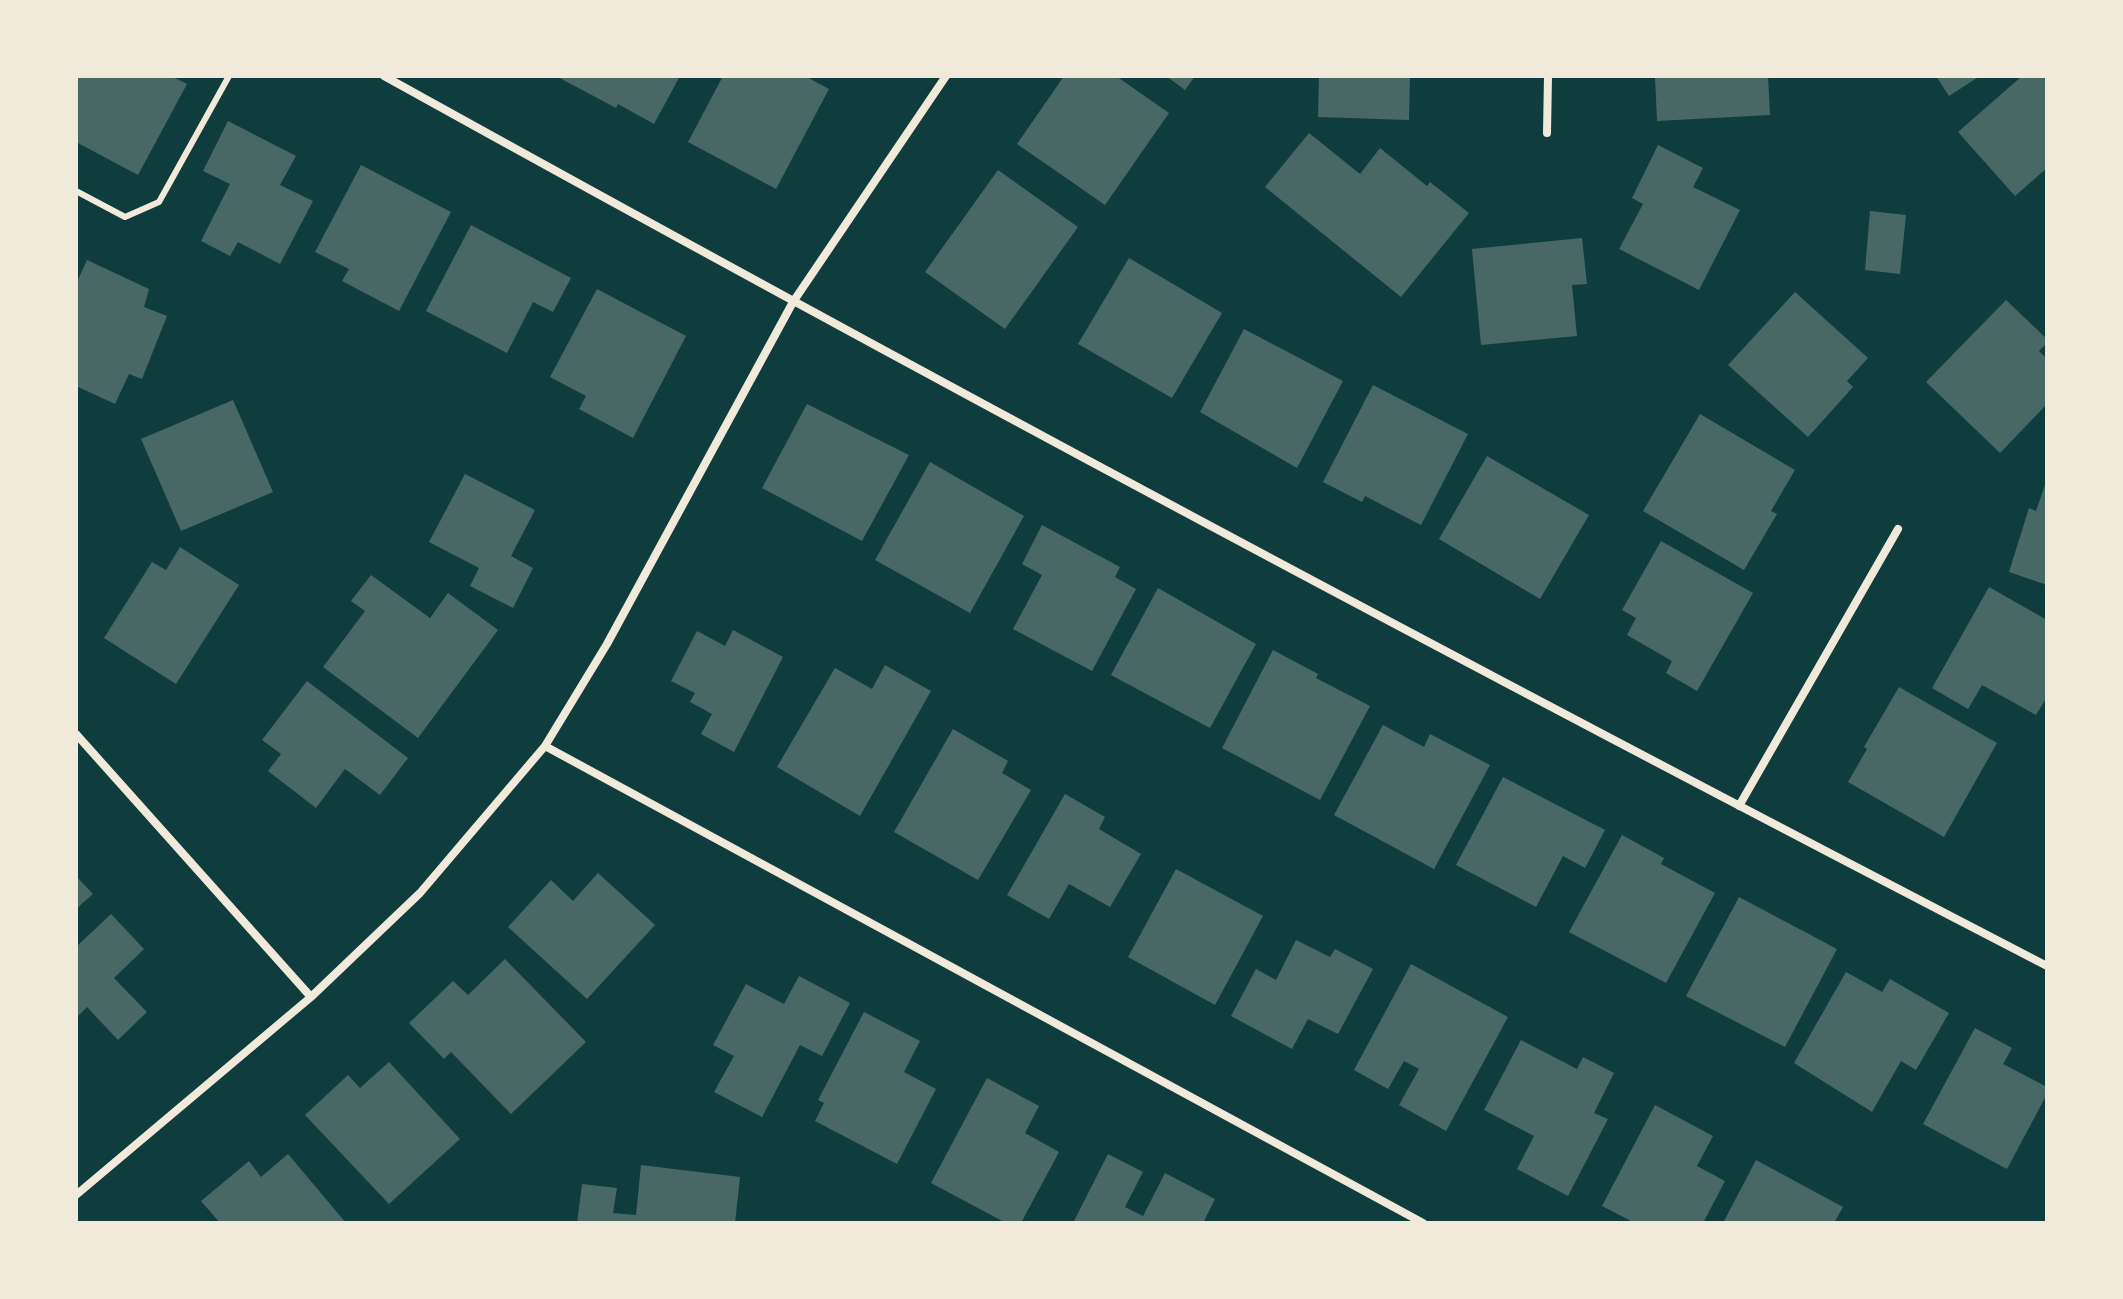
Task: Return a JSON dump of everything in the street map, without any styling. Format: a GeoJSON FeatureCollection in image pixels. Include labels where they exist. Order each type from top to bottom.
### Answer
{"type":"FeatureCollection","features":[{"type":"Feature","properties":{"kind":"street"},"geometry":{"type":"LineString","coordinates":[[384,76],[793,302],[1739,806],[2047,966]]}},
{"type":"Feature","properties":{"kind":"street"},"geometry":{"type":"LineString","coordinates":[[76,1195],[311,997],[420,893],[545,746],[607,644],[793,302],[946,76]]}},
{"type":"Feature","properties":{"kind":"street"},"geometry":{"type":"LineString","coordinates":[[1547,133],[1548,76]]}},
{"type":"Feature","properties":{"kind":"street"},"geometry":{"type":"LineString","coordinates":[[1739,806],[1898,529]]}},
{"type":"Feature","properties":{"kind":"street"},"geometry":{"type":"LineString","coordinates":[[76,734],[311,997]]}},
{"type":"Feature","properties":{"kind":"street"},"geometry":{"type":"LineString","coordinates":[[545,746],[1423,1223]]}},
{"type":"Feature","properties":{"kind":"lane"},"geometry":{"type":"LineString","coordinates":[[76,191],[125,217],[159,202],[229,76]]}},
{"type":"Feature","properties":{"kind":"building"},"geometry":{"type":"Polygon","coordinates":[[[76,76],[171,76],[187,84],[138,175],[76,142],[76,76]]]}},
{"type":"Feature","properties":{"kind":"building"},"geometry":{"type":"Polygon","coordinates":[[[556,76],[680,76],[654,124],[556,76]]]}},
{"type":"Feature","properties":{"kind":"building"},"geometry":{"type":"Polygon","coordinates":[[[723,76],[805,76],[829,89],[776,189],[688,142],[723,76]]]}},
{"type":"Feature","properties":{"kind":"building"},"geometry":{"type":"Polygon","coordinates":[[[1064,76],[1116,76],[1169,113],[1105,205],[1017,144],[1064,76]]]}},
{"type":"Feature","properties":{"kind":"building"},"geometry":{"type":"Polygon","coordinates":[[[1166,76],[1195,76],[1185,90],[1166,76]]]}},
{"type":"Feature","properties":{"kind":"building"},"geometry":{"type":"Polygon","coordinates":[[[1319,76],[1410,76],[1409,120],[1318,117],[1319,76]]]}},
{"type":"Feature","properties":{"kind":"building"},"geometry":{"type":"Polygon","coordinates":[[[1655,76],[1768,76],[1770,115],[1657,121],[1655,76]]]}},
{"type":"Feature","properties":{"kind":"building"},"geometry":{"type":"Polygon","coordinates":[[[1936,76],[1980,76],[1949,96],[1936,76]]]}},
{"type":"Feature","properties":{"kind":"building"},"geometry":{"type":"Polygon","coordinates":[[[2022,76],[2042,76],[2047,81],[2047,168],[2015,196],[1958,132],[2022,76]]]}},
{"type":"Feature","properties":{"kind":"building"},"geometry":{"type":"Polygon","coordinates":[[[228,121],[296,156],[280,185],[313,201],[280,264],[238,242],[230,256],[201,241],[230,184],[203,171],[228,121]]]}},
{"type":"Feature","properties":{"kind":"building"},"geometry":{"type":"Polygon","coordinates":[[[1309,133],[1360,174],[1380,148],[1427,186],[1430,182],[1469,213],[1401,297],[1265,187],[1309,133]]]}},
{"type":"Feature","properties":{"kind":"building"},"geometry":{"type":"Polygon","coordinates":[[[1658,145],[1703,168],[1693,187],[1740,210],[1699,290],[1619,249],[1643,204],[1632,198],[1658,145]]]}},
{"type":"Feature","properties":{"kind":"building"},"geometry":{"type":"Polygon","coordinates":[[[361,165],[451,212],[399,311],[342,281],[349,269],[315,252],[361,165]]]}},
{"type":"Feature","properties":{"kind":"building"},"geometry":{"type":"Polygon","coordinates":[[[998,170],[1078,227],[1005,329],[925,272],[998,170]]]}},
{"type":"Feature","properties":{"kind":"building"},"geometry":{"type":"Polygon","coordinates":[[[1870,211],[1906,215],[1900,274],[1865,270],[1870,211]]]}},
{"type":"Feature","properties":{"kind":"building"},"geometry":{"type":"Polygon","coordinates":[[[471,225],[571,278],[553,312],[533,302],[507,353],[426,311],[471,225]]]}},
{"type":"Feature","properties":{"kind":"building"},"geometry":{"type":"Polygon","coordinates":[[[1582,238],[1587,284],[1572,285],[1577,336],[1481,345],[1472,249],[1582,238]]]}},
{"type":"Feature","properties":{"kind":"building"},"geometry":{"type":"Polygon","coordinates":[[[1129,258],[1222,313],[1172,398],[1078,344],[1129,258]]]}},
{"type":"Feature","properties":{"kind":"building"},"geometry":{"type":"Polygon","coordinates":[[[87,260],[149,289],[144,307],[167,316],[142,379],[129,374],[115,404],[76,386],[76,284],[87,260]]]}},
{"type":"Feature","properties":{"kind":"building"},"geometry":{"type":"Polygon","coordinates":[[[597,289],[686,336],[633,438],[579,409],[586,396],[550,377],[597,289]]]}},
{"type":"Feature","properties":{"kind":"building"},"geometry":{"type":"Polygon","coordinates":[[[1795,292],[1868,358],[1847,381],[1853,387],[1808,437],[1728,365],[1795,292]]]}},
{"type":"Feature","properties":{"kind":"building"},"geometry":{"type":"Polygon","coordinates":[[[2006,300],[2047,339],[2039,351],[2047,359],[2047,404],[2000,453],[1926,382],[2006,300]]]}},
{"type":"Feature","properties":{"kind":"building"},"geometry":{"type":"Polygon","coordinates":[[[1244,329],[1343,381],[1297,468],[1200,412],[1244,329]]]}},
{"type":"Feature","properties":{"kind":"building"},"geometry":{"type":"Polygon","coordinates":[[[1373,385],[1468,434],[1421,525],[1365,496],[1362,502],[1323,482],[1373,385]]]}},
{"type":"Feature","properties":{"kind":"building"},"geometry":{"type":"Polygon","coordinates":[[[233,400],[273,492],[181,531],[141,439],[233,400]]]}},
{"type":"Feature","properties":{"kind":"building"},"geometry":{"type":"Polygon","coordinates":[[[807,404],[909,455],[862,541],[762,488],[807,404]]]}},
{"type":"Feature","properties":{"kind":"building"},"geometry":{"type":"Polygon","coordinates":[[[1700,414],[1795,470],[1771,511],[1777,514],[1744,570],[1643,511],[1700,414]]]}},
{"type":"Feature","properties":{"kind":"building"},"geometry":{"type":"Polygon","coordinates":[[[1487,456],[1589,515],[1540,599],[1439,539],[1487,456]]]}},
{"type":"Feature","properties":{"kind":"building"},"geometry":{"type":"Polygon","coordinates":[[[930,462],[1024,516],[970,613],[875,560],[930,462]]]}},
{"type":"Feature","properties":{"kind":"building"},"geometry":{"type":"Polygon","coordinates":[[[465,474],[535,510],[511,556],[533,568],[513,608],[470,586],[479,568],[429,542],[465,474]]]}},
{"type":"Feature","properties":{"kind":"building"},"geometry":{"type":"Polygon","coordinates":[[[2047,479],[2047,585],[2009,572],[2029,508],[2036,511],[2047,479]]]}},
{"type":"Feature","properties":{"kind":"building"},"geometry":{"type":"Polygon","coordinates":[[[1042,525],[1120,567],[1115,577],[1136,589],[1092,671],[1013,629],[1042,575],[1022,564],[1042,525]]]}},
{"type":"Feature","properties":{"kind":"building"},"geometry":{"type":"Polygon","coordinates":[[[1661,541],[1753,593],[1697,691],[1666,673],[1672,661],[1627,635],[1636,618],[1622,610],[1661,541]]]}},
{"type":"Feature","properties":{"kind":"building"},"geometry":{"type":"Polygon","coordinates":[[[180,547],[239,585],[176,684],[104,638],[152,562],[166,570],[180,547]]]}},
{"type":"Feature","properties":{"kind":"building"},"geometry":{"type":"Polygon","coordinates":[[[371,575],[430,618],[448,593],[498,630],[418,738],[323,667],[365,611],[351,601],[371,575]]]}},
{"type":"Feature","properties":{"kind":"building"},"geometry":{"type":"Polygon","coordinates":[[[1989,587],[2047,620],[2047,697],[2036,715],[1982,685],[1968,709],[1932,688],[1989,587]]]}},
{"type":"Feature","properties":{"kind":"building"},"geometry":{"type":"Polygon","coordinates":[[[1158,588],[1256,644],[1210,728],[1111,675],[1158,588]]]}},
{"type":"Feature","properties":{"kind":"building"},"geometry":{"type":"Polygon","coordinates":[[[733,630],[783,657],[734,752],[701,734],[712,714],[690,702],[695,693],[671,681],[697,631],[725,646],[733,630]]]}},
{"type":"Feature","properties":{"kind":"building"},"geometry":{"type":"Polygon","coordinates":[[[1273,650],[1318,674],[1316,678],[1370,706],[1320,800],[1222,748],[1273,650]]]}},
{"type":"Feature","properties":{"kind":"building"},"geometry":{"type":"Polygon","coordinates":[[[885,665],[931,691],[860,816],[777,767],[835,668],[872,689],[885,665]]]}},
{"type":"Feature","properties":{"kind":"building"},"geometry":{"type":"Polygon","coordinates":[[[307,681],[408,758],[380,795],[345,769],[316,808],[268,771],[281,754],[262,740],[307,681]]]}},
{"type":"Feature","properties":{"kind":"building"},"geometry":{"type":"Polygon","coordinates":[[[1899,687],[1997,743],[1944,837],[1848,782],[1867,749],[1864,747],[1899,687]]]}},
{"type":"Feature","properties":{"kind":"building"},"geometry":{"type":"Polygon","coordinates":[[[1383,725],[1424,747],[1430,734],[1490,765],[1434,869],[1334,815],[1383,725]]]}},
{"type":"Feature","properties":{"kind":"building"},"geometry":{"type":"Polygon","coordinates":[[[953,729],[1008,761],[1002,773],[1031,790],[978,880],[894,832],[953,729]]]}},
{"type":"Feature","properties":{"kind":"building"},"geometry":{"type":"Polygon","coordinates":[[[1503,777],[1605,830],[1585,868],[1563,856],[1536,907],[1456,865],[1503,777]]]}},
{"type":"Feature","properties":{"kind":"building"},"geometry":{"type":"Polygon","coordinates":[[[1065,794],[1105,817],[1099,829],[1141,854],[1110,907],[1069,884],[1049,919],[1007,895],[1065,794]]]}},
{"type":"Feature","properties":{"kind":"building"},"geometry":{"type":"Polygon","coordinates":[[[1622,835],[1664,858],[1661,864],[1715,893],[1666,983],[1569,932],[1622,835]]]}},
{"type":"Feature","properties":{"kind":"building"},"geometry":{"type":"Polygon","coordinates":[[[1176,869],[1263,916],[1215,1005],[1128,957],[1176,869]]]}},
{"type":"Feature","properties":{"kind":"building"},"geometry":{"type":"Polygon","coordinates":[[[598,873],[655,925],[587,999],[508,927],[551,880],[573,901],[598,873]]]}},
{"type":"Feature","properties":{"kind":"building"},"geometry":{"type":"Polygon","coordinates":[[[76,876],[93,894],[76,909],[76,876]]]}},
{"type":"Feature","properties":{"kind":"building"},"geometry":{"type":"Polygon","coordinates":[[[1739,897],[1837,949],[1785,1047],[1686,996],[1739,897]]]}},
{"type":"Feature","properties":{"kind":"building"},"geometry":{"type":"Polygon","coordinates":[[[111,914],[144,949],[114,978],[147,1012],[118,1040],[87,1007],[76,1018],[76,947],[111,914]]]}},
{"type":"Feature","properties":{"kind":"building"},"geometry":{"type":"Polygon","coordinates":[[[1296,940],[1330,957],[1335,949],[1373,969],[1338,1034],[1308,1019],[1292,1049],[1231,1016],[1256,969],[1276,980],[1296,940]]]}},
{"type":"Feature","properties":{"kind":"building"},"geometry":{"type":"Polygon","coordinates":[[[505,959],[586,1042],[511,1114],[451,1052],[444,1059],[409,1023],[453,981],[468,995],[505,959]]]}},
{"type":"Feature","properties":{"kind":"building"},"geometry":{"type":"Polygon","coordinates":[[[1411,964],[1508,1017],[1446,1131],[1399,1105],[1419,1069],[1404,1061],[1388,1089],[1354,1070],[1411,964]]]}},
{"type":"Feature","properties":{"kind":"building"},"geometry":{"type":"Polygon","coordinates":[[[1846,972],[1882,992],[1890,979],[1949,1013],[1916,1070],[1901,1061],[1872,1112],[1794,1063],[1846,972]]]}},
{"type":"Feature","properties":{"kind":"building"},"geometry":{"type":"Polygon","coordinates":[[[799,976],[850,1003],[822,1056],[800,1045],[762,1117],[714,1092],[734,1056],[713,1045],[746,984],[784,1004],[799,976]]]}},
{"type":"Feature","properties":{"kind":"building"},"geometry":{"type":"Polygon","coordinates":[[[864,1012],[920,1041],[904,1072],[936,1089],[897,1164],[815,1121],[824,1103],[818,1100],[864,1012]]]}},
{"type":"Feature","properties":{"kind":"building"},"geometry":{"type":"Polygon","coordinates":[[[1975,1028],[2012,1048],[2003,1064],[2047,1087],[2047,1094],[2007,1169],[1923,1124],[1975,1028]]]}},
{"type":"Feature","properties":{"kind":"building"},"geometry":{"type":"Polygon","coordinates":[[[1521,1040],[1577,1069],[1583,1057],[1614,1073],[1594,1113],[1608,1119],[1568,1196],[1517,1169],[1534,1136],[1484,1110],[1521,1040]]]}},
{"type":"Feature","properties":{"kind":"building"},"geometry":{"type":"Polygon","coordinates":[[[389,1062],[460,1139],[389,1204],[305,1115],[348,1075],[360,1088],[389,1062]]]}},
{"type":"Feature","properties":{"kind":"building"},"geometry":{"type":"Polygon","coordinates":[[[987,1078],[1039,1106],[1025,1133],[1059,1152],[1021,1223],[1006,1223],[931,1183],[987,1078]]]}},
{"type":"Feature","properties":{"kind":"building"},"geometry":{"type":"Polygon","coordinates":[[[1655,1105],[1713,1136],[1697,1166],[1725,1181],[1703,1223],[1635,1223],[1602,1206],[1655,1105]]]}},
{"type":"Feature","properties":{"kind":"building"},"geometry":{"type":"Polygon","coordinates":[[[288,1154],[346,1223],[220,1223],[201,1201],[249,1161],[261,1177],[288,1154]]]}},
{"type":"Feature","properties":{"kind":"building"},"geometry":{"type":"Polygon","coordinates":[[[1108,1154],[1143,1172],[1125,1207],[1143,1216],[1165,1173],[1215,1199],[1203,1223],[1073,1223],[1108,1154]]]}},
{"type":"Feature","properties":{"kind":"building"},"geometry":{"type":"Polygon","coordinates":[[[1756,1160],[1843,1207],[1834,1223],[1723,1223],[1756,1160]]]}},
{"type":"Feature","properties":{"kind":"building"},"geometry":{"type":"Polygon","coordinates":[[[641,1165],[740,1177],[735,1223],[577,1223],[582,1184],[617,1188],[613,1213],[636,1215],[641,1165]]]}}]}
